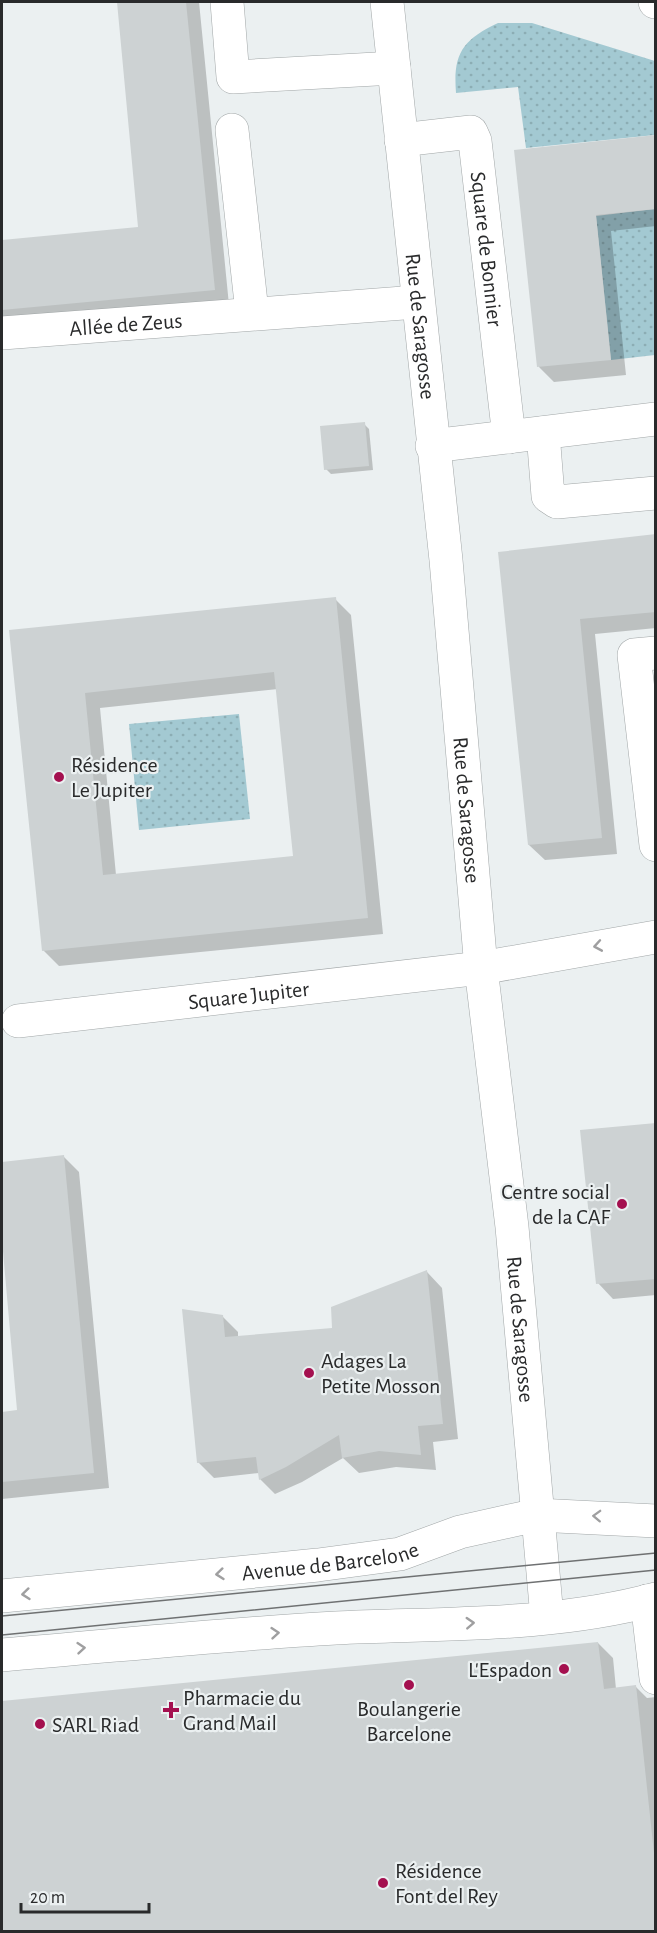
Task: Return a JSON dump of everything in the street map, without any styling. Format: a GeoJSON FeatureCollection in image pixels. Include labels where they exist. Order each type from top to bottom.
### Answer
{"type":"FeatureCollection","features":[{"type":"Feature","properties":{"kind":"street"},"geometry":{"type":"LineString","coordinates":[[227,2],[233,77],[394,68]]}},
{"type":"Feature","properties":{"kind":"street","name":"Rue de Saragosse"},"geometry":{"type":"LineString","coordinates":[[387,2],[432,446],[446,560],[481,968],[512,1227],[547,1617]]}},
{"type":"Feature","properties":{"kind":"street"},"geometry":{"type":"LineString","coordinates":[[232,130],[252,312]]}},
{"type":"Feature","properties":{"kind":"street","name":"Square de Bonnier"},"geometry":{"type":"LineString","coordinates":[[401,140],[471,132],[475,141],[509,437]]}},
{"type":"Feature","properties":{"kind":"street","name":"Allée de Zeus"},"geometry":{"type":"LineString","coordinates":[[2,333],[252,312],[417,302]]}},
{"type":"Feature","properties":{"kind":"street"},"geometry":{"type":"LineString","coordinates":[[432,446],[656,419]]}},
{"type":"Feature","properties":{"kind":"street"},"geometry":{"type":"LineString","coordinates":[[543,433],[548,496],[557,502],[656,493]]}},
{"type":"Feature","properties":{"kind":"street"},"geometry":{"type":"LineString","coordinates":[[656,653],[634,655],[656,845]]}},
{"type":"Feature","properties":{"kind":"street","name":"Square Jupiter"},"geometry":{"type":"LineString","coordinates":[[18,1021],[481,968],[656,937]]}},
{"type":"Feature","properties":{"kind":"street","name":"Avenue de Barcelone"},"geometry":{"type":"LineString","coordinates":[[2,1596],[318,1565],[400,1554],[460,1532],[537,1515],[656,1521]]}},
{"type":"Feature","properties":{"kind":"street"},"geometry":{"type":"LineString","coordinates":[[2,1655],[313,1630],[472,1624],[614,1610],[651,1600],[656,1678]]}},
{"type":"Feature","properties":{"kind":"shaded area"},"geometry":{"type":"Polygon","coordinates":[[[498,23],[532,23],[655,61],[655,135],[526,148],[518,87],[456,93],[456,68],[462,50],[476,36],[498,23]]]}},
{"type":"Feature","properties":{"kind":"shaded area"},"geometry":{"type":"Polygon","coordinates":[[[655,209],[655,355],[611,360],[596,216],[655,209]]]}},
{"type":"Feature","properties":{"kind":"shaded area"},"geometry":{"type":"Polygon","coordinates":[[[239,714],[250,819],[139,830],[129,724],[239,714]]]}},
{"type":"Feature","properties":{"kind":"building"},"geometry":{"type":"Polygon","coordinates":[[[117,2],[186,2],[215,290],[2,310],[2,240],[138,227],[117,2]]]}},
{"type":"Feature","properties":{"kind":"building"},"geometry":{"type":"Polygon","coordinates":[[[656,135],[656,209],[596,215],[611,360],[537,367],[514,150],[656,135]]]}},
{"type":"Feature","properties":{"kind":"building"},"geometry":{"type":"Polygon","coordinates":[[[365,422],[369,466],[324,470],[320,426],[365,422]]]}},
{"type":"Feature","properties":{"kind":"building"},"geometry":{"type":"Polygon","coordinates":[[[656,534],[656,612],[580,619],[602,838],[528,845],[498,552],[656,534]]]}},
{"type":"Feature","properties":{"kind":"building","name":"Résidence Le Jupiter"},"geometry":{"type":"Polygon","coordinates":[[[336,597],[368,918],[42,951],[9,630],[336,597]],[[274,672],[85,693],[103,875],[293,856],[274,672]]]}},
{"type":"Feature","properties":{"kind":"building","name":"Centre social de la CAF"},"geometry":{"type":"Polygon","coordinates":[[[656,1123],[656,1279],[596,1284],[580,1130],[656,1123]]]}},
{"type":"Feature","properties":{"kind":"building"},"geometry":{"type":"Polygon","coordinates":[[[64,1155],[94,1473],[2,1482],[2,1412],[17,1410],[2,1240],[2,1162],[64,1155]]]}},
{"type":"Feature","properties":{"kind":"building","name":"Adages La Petite Mosson"},"geometry":{"type":"Polygon","coordinates":[[[427,1270],[443,1424],[418,1426],[421,1455],[379,1451],[342,1458],[339,1435],[286,1467],[259,1480],[256,1457],[197,1463],[182,1309],[223,1315],[225,1337],[332,1328],[331,1307],[427,1270]]]}},
{"type":"Feature","properties":{"kind":"building"},"geometry":{"type":"Polygon","coordinates":[[[598,1642],[604,1689],[636,1685],[656,1872],[656,1932],[2,1932],[2,1701],[598,1642]]]}},
{"type":"Feature","properties":{"kind":"tram line"},"geometry":{"type":"LineString","coordinates":[[2,1616],[656,1553]]}},
{"type":"Feature","properties":{"kind":"tram line"},"geometry":{"type":"LineString","coordinates":[[2,1635],[656,1570]]}},
{"type":"Feature","properties":{"kind":"place","name":"Résidence Le Jupiter"},"geometry":{"type":"Point","coordinates":[59,777]}},
{"type":"Feature","properties":{"kind":"place","name":"Centre social de la CAF"},"geometry":{"type":"Point","coordinates":[622,1204]}},
{"type":"Feature","properties":{"kind":"place","name":"Adages La Petite Mosson"},"geometry":{"type":"Point","coordinates":[309,1373]}},
{"type":"Feature","properties":{"kind":"place","name":"L'Espadon"},"geometry":{"type":"Point","coordinates":[564,1669]}},
{"type":"Feature","properties":{"kind":"place","name":"Boulangerie Barcelone"},"geometry":{"type":"Point","coordinates":[409,1685]}},
{"type":"Feature","properties":{"kind":"place","name":"Pharmacie du Grand Mail"},"geometry":{"type":"Point","coordinates":[171,1710]}},
{"type":"Feature","properties":{"kind":"place","name":"SARL Riad"},"geometry":{"type":"Point","coordinates":[40,1724]}},
{"type":"Feature","properties":{"kind":"place","name":"Résidence Font del Rey"},"geometry":{"type":"Point","coordinates":[383,1883]}}]}
